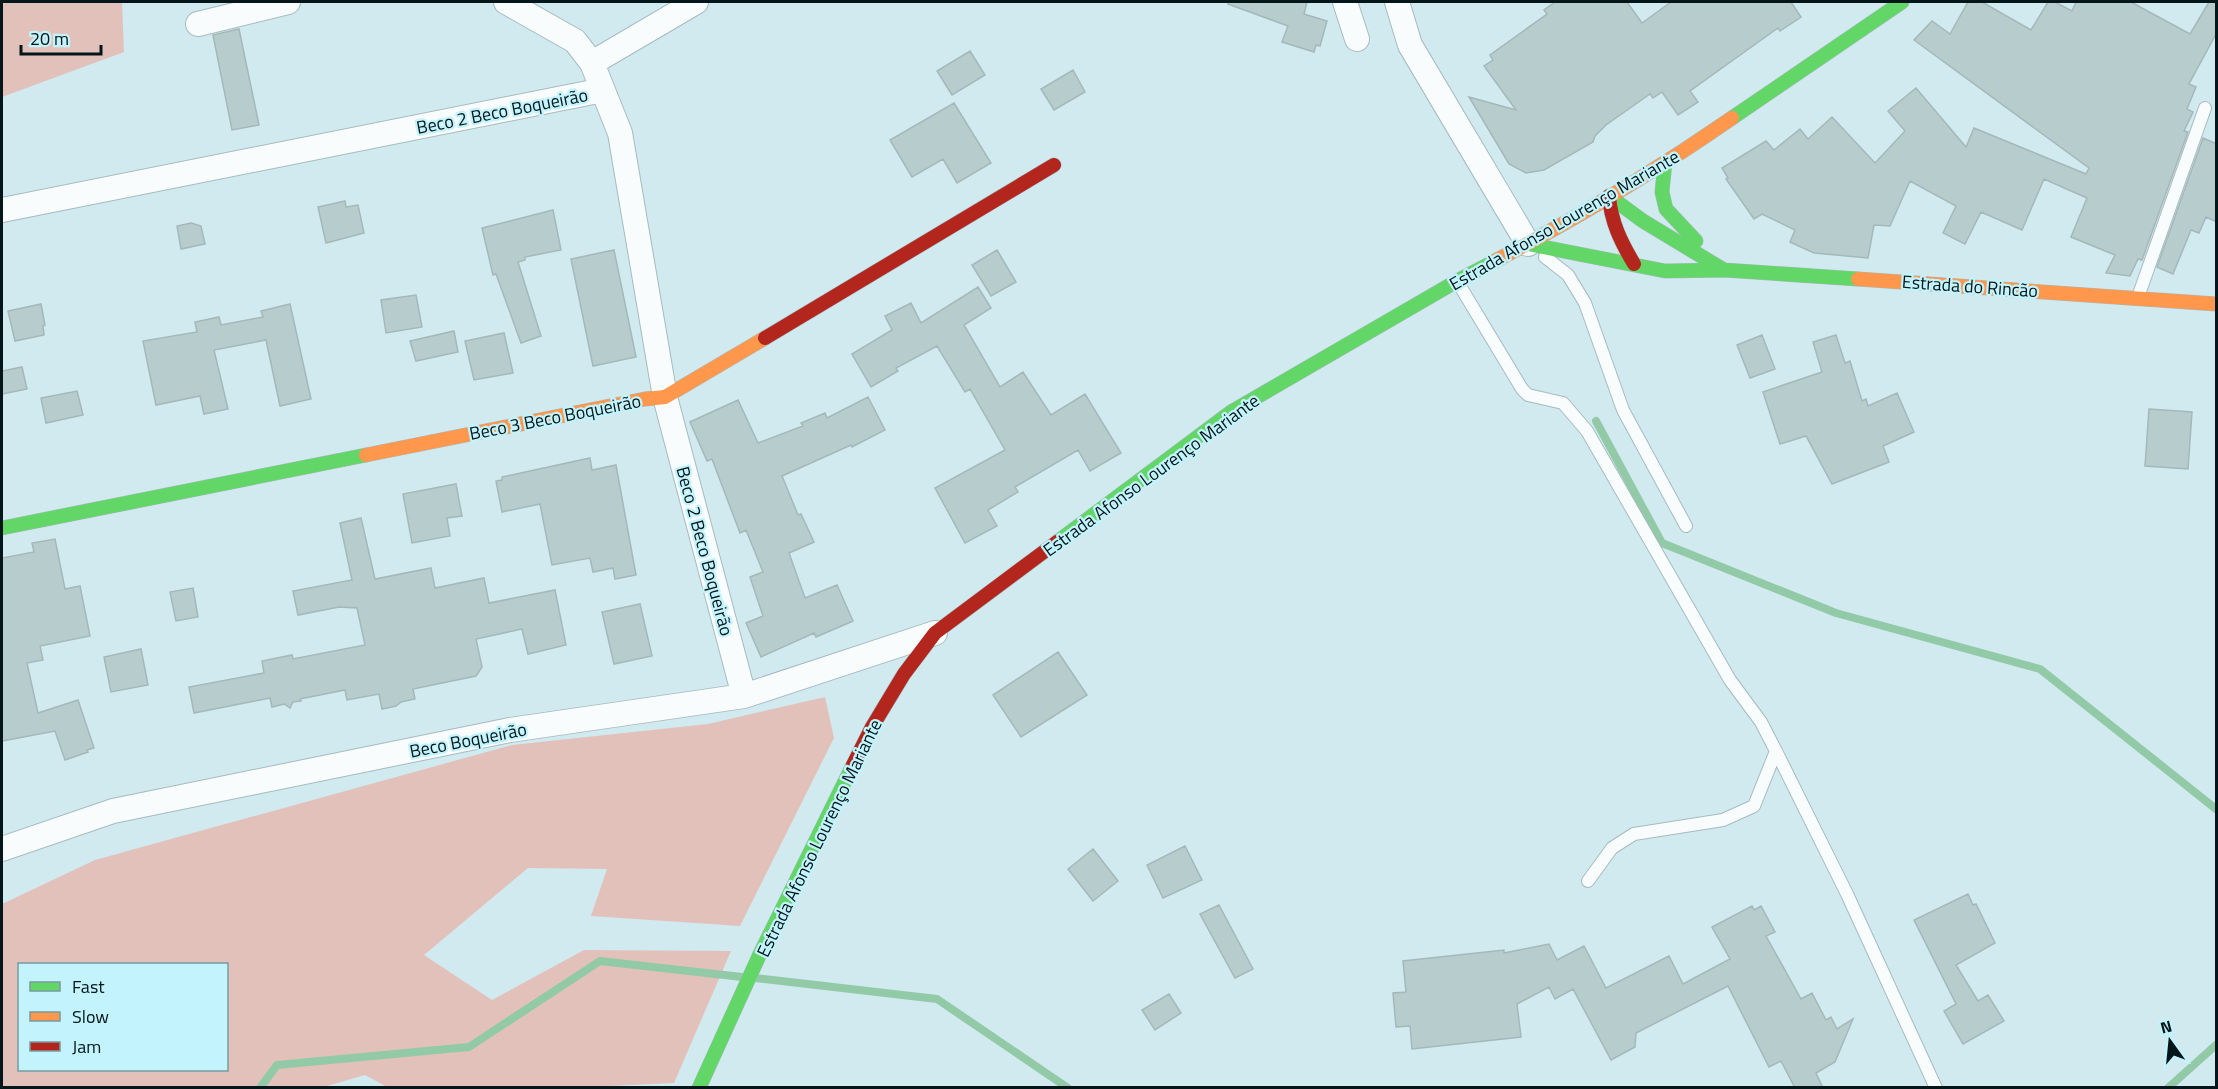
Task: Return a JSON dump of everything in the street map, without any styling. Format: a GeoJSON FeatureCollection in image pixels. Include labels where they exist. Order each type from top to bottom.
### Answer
{"type":"FeatureCollection","features":[{"type":"Feature","properties":{"kind":"street"},"geometry":{"type":"LineString","coordinates":[[198,24],[288,2]]}},
{"type":"Feature","properties":{"kind":"street"},"geometry":{"type":"LineString","coordinates":[[506,2],[575,41],[592,63],[603,90]]}},
{"type":"Feature","properties":{"kind":"street"},"geometry":{"type":"LineString","coordinates":[[541,2],[549,26]]}},
{"type":"Feature","properties":{"kind":"street"},"geometry":{"type":"LineString","coordinates":[[592,63],[696,2]]}},
{"type":"Feature","properties":{"kind":"street"},"geometry":{"type":"LineString","coordinates":[[1345,2],[1357,39]]}},
{"type":"Feature","properties":{"kind":"street"},"geometry":{"type":"LineString","coordinates":[[1397,2],[1410,45],[1528,244]]}},
{"type":"Feature","properties":{"kind":"street","name":"Estrada Afonso Lourenço Mariante"},"geometry":{"type":"LineString","coordinates":[[699,1088],[759,956],[872,727],[904,674],[935,633],[1232,412],[1457,281],[1528,244],[1665,162],[1902,2]]}},
{"type":"Feature","properties":{"kind":"street","name":"Beco 2 Beco Boqueirão"},"geometry":{"type":"LineString","coordinates":[[2,210],[603,90],[620,133],[665,397],[744,696]]}},
{"type":"Feature","properties":{"kind":"street"},"geometry":{"type":"LineString","coordinates":[[1665,162],[1662,192],[1666,209],[1724,270]]}},
{"type":"Feature","properties":{"kind":"street","name":"Beco 3 Beco Boqueirão"},"geometry":{"type":"LineString","coordinates":[[2,528],[645,399],[665,397],[1054,165]]}},
{"type":"Feature","properties":{"kind":"street"},"geometry":{"type":"LineString","coordinates":[[1609,196],[1610,210],[1618,238],[1634,264]]}},
{"type":"Feature","properties":{"kind":"street","name":"Estrada do Rincão"},"geometry":{"type":"LineString","coordinates":[[1609,196],[1643,221],[1724,270]]}},
{"type":"Feature","properties":{"kind":"street","name":"Estrada do Rincão"},"geometry":{"type":"LineString","coordinates":[[1528,244],[1665,271],[1724,270],[2217,304]]}},
{"type":"Feature","properties":{"kind":"street","name":"Beco Boqueirão"},"geometry":{"type":"LineString","coordinates":[[2,849],[113,811],[510,730],[744,696],[935,633]]}},
{"type":"Feature","properties":{"kind":"lane"},"geometry":{"type":"LineString","coordinates":[[2138,297],[2205,108]]}},
{"type":"Feature","properties":{"kind":"lane"},"geometry":{"type":"LineString","coordinates":[[1528,244],[1568,275],[1585,303],[1623,410],[1686,526]]}},
{"type":"Feature","properties":{"kind":"lane"},"geometry":{"type":"LineString","coordinates":[[1457,281],[1522,389],[1528,394],[1563,403],[1587,431],[1730,680],[1761,723],[1847,894],[1936,1088]]}},
{"type":"Feature","properties":{"kind":"lane"},"geometry":{"type":"LineString","coordinates":[[1588,881],[1612,848],[1634,834],[1723,820],[1754,806],[1776,751]]}},
{"type":"Feature","properties":{"kind":"shaded area"},"geometry":{"type":"Polygon","coordinates":[[[2,2],[122,2],[124,52],[2,97],[2,2]]]}},
{"type":"Feature","properties":{"kind":"shaded area"},"geometry":{"type":"Polygon","coordinates":[[[825,697],[834,738],[740,926],[591,916],[607,869],[528,868],[424,955],[492,1000],[584,950],[731,951],[674,1083],[565,1088],[389,1088],[365,1075],[320,1088],[2,1087],[2,904],[95,860],[512,745],[708,724],[825,697]]]}},
{"type":"Feature","properties":{"kind":"building"},"geometry":{"type":"Polygon","coordinates":[[[1229,2],[1307,2],[1304,14],[1327,21],[1320,46],[1316,45],[1314,52],[1282,42],[1288,26],[1228,4],[1229,2]]]}},
{"type":"Feature","properties":{"kind":"building"},"geometry":{"type":"Polygon","coordinates":[[[1555,2],[1627,2],[1642,23],[1671,2],[1791,2],[1801,17],[1780,31],[1778,28],[1690,91],[1698,102],[1678,115],[1662,92],[1653,98],[1650,94],[1606,125],[1595,136],[1593,142],[1544,170],[1526,173],[1509,164],[1469,97],[1516,110],[1484,66],[1493,60],[1490,55],[1547,14],[1544,10],[1555,2]]]}},
{"type":"Feature","properties":{"kind":"building"},"geometry":{"type":"Polygon","coordinates":[[[1968,2],[1982,2],[2031,30],[2048,2],[2055,2],[2072,11],[2076,2],[2131,2],[2190,34],[2209,2],[2217,2],[2217,32],[2189,84],[2196,87],[2187,109],[2193,112],[2184,131],[2188,132],[2142,260],[2138,259],[2130,276],[2106,273],[2115,255],[2071,237],[2087,198],[2044,179],[2022,230],[1981,212],[1965,244],[1943,233],[1956,206],[1910,181],[1890,226],[1874,225],[1868,258],[1814,253],[1790,242],[1795,230],[1762,214],[1754,219],[1726,179],[1728,178],[1722,168],[1766,141],[1774,150],[1800,129],[1808,139],[1832,117],[1875,163],[1905,131],[1888,111],[1916,88],[1966,147],[1974,128],[2086,174],[2089,168],[1914,40],[1932,21],[1950,34],[1968,2]]]}},
{"type":"Feature","properties":{"kind":"building"},"geometry":{"type":"Polygon","coordinates":[[[239,29],[259,125],[232,130],[213,35],[239,29]]]}},
{"type":"Feature","properties":{"kind":"building"},"geometry":{"type":"Polygon","coordinates":[[[970,51],[985,75],[952,95],[937,71],[970,51]]]}},
{"type":"Feature","properties":{"kind":"building"},"geometry":{"type":"Polygon","coordinates":[[[1073,70],[1085,92],[1054,110],[1041,89],[1073,70]]]}},
{"type":"Feature","properties":{"kind":"building"},"geometry":{"type":"Polygon","coordinates":[[[954,103],[991,163],[957,183],[943,159],[912,177],[890,140],[954,103]]]}},
{"type":"Feature","properties":{"kind":"building"},"geometry":{"type":"Polygon","coordinates":[[[2203,138],[2217,144],[2217,222],[2206,217],[2199,233],[2191,230],[2173,274],[2157,267],[2203,138]]]}},
{"type":"Feature","properties":{"kind":"building"},"geometry":{"type":"Polygon","coordinates":[[[345,201],[346,207],[358,205],[364,233],[326,243],[318,207],[345,201]]]}},
{"type":"Feature","properties":{"kind":"building"},"geometry":{"type":"Polygon","coordinates":[[[553,210],[561,250],[525,257],[525,260],[518,262],[541,336],[521,343],[496,274],[493,275],[482,228],[553,210]]]}},
{"type":"Feature","properties":{"kind":"building"},"geometry":{"type":"Polygon","coordinates":[[[191,223],[201,226],[205,244],[181,249],[177,226],[191,223]]]}},
{"type":"Feature","properties":{"kind":"building"},"geometry":{"type":"Polygon","coordinates":[[[614,250],[636,357],[593,366],[571,259],[614,250]]]}},
{"type":"Feature","properties":{"kind":"building"},"geometry":{"type":"Polygon","coordinates":[[[997,250],[1016,282],[991,296],[972,265],[997,250]]]}},
{"type":"Feature","properties":{"kind":"building"},"geometry":{"type":"Polygon","coordinates":[[[978,287],[991,308],[964,325],[1000,387],[1023,372],[1051,415],[1085,394],[1121,453],[1090,471],[1078,450],[1015,487],[1018,492],[988,510],[997,526],[965,543],[935,488],[1005,450],[970,389],[965,392],[937,346],[896,368],[898,371],[871,387],[852,354],[892,330],[885,316],[911,303],[921,323],[978,287]]]}},
{"type":"Feature","properties":{"kind":"building"},"geometry":{"type":"Polygon","coordinates":[[[416,295],[422,327],[386,333],[381,300],[416,295]]]}},
{"type":"Feature","properties":{"kind":"building"},"geometry":{"type":"Polygon","coordinates":[[[41,304],[45,325],[43,326],[44,335],[15,341],[8,311],[41,304]]]}},
{"type":"Feature","properties":{"kind":"building"},"geometry":{"type":"Polygon","coordinates":[[[290,304],[311,399],[280,406],[266,340],[214,350],[228,409],[204,414],[200,396],[156,405],[143,341],[197,332],[195,322],[219,317],[221,325],[263,317],[261,311],[290,304]]]}},
{"type":"Feature","properties":{"kind":"building"},"geometry":{"type":"Polygon","coordinates":[[[454,331],[458,352],[416,361],[410,341],[454,331]]]}},
{"type":"Feature","properties":{"kind":"building"},"geometry":{"type":"Polygon","coordinates":[[[504,333],[513,373],[474,380],[465,341],[504,333]]]}},
{"type":"Feature","properties":{"kind":"building"},"geometry":{"type":"Polygon","coordinates":[[[1762,335],[1775,369],[1750,378],[1737,345],[1762,335]]]}},
{"type":"Feature","properties":{"kind":"building"},"geometry":{"type":"Polygon","coordinates":[[[1836,335],[1845,363],[1850,361],[1862,401],[1866,399],[1868,406],[1897,393],[1914,432],[1883,446],[1889,462],[1832,484],[1806,436],[1780,444],[1763,392],[1822,372],[1813,342],[1836,335]]]}},
{"type":"Feature","properties":{"kind":"building"},"geometry":{"type":"Polygon","coordinates":[[[22,367],[27,389],[2,394],[2,371],[22,367]]]}},
{"type":"Feature","properties":{"kind":"building"},"geometry":{"type":"Polygon","coordinates":[[[77,391],[83,415],[46,423],[41,398],[77,391]]]}},
{"type":"Feature","properties":{"kind":"building"},"geometry":{"type":"Polygon","coordinates":[[[868,397],[885,430],[852,447],[851,445],[782,476],[798,515],[801,514],[814,542],[789,553],[805,598],[837,585],[853,621],[816,637],[814,633],[761,657],[746,623],[763,616],[750,577],[763,572],[746,530],[740,533],[712,459],[707,461],[690,422],[738,400],[758,443],[803,426],[801,423],[825,413],[827,418],[868,397]]]}},
{"type":"Feature","properties":{"kind":"building"},"geometry":{"type":"Polygon","coordinates":[[[2149,409],[2192,412],[2188,469],[2145,466],[2149,409]]]}},
{"type":"Feature","properties":{"kind":"building"},"geometry":{"type":"Polygon","coordinates":[[[590,458],[592,470],[616,465],[636,575],[615,579],[613,568],[593,572],[590,558],[552,565],[540,504],[502,512],[496,481],[502,480],[502,477],[590,458]]]}},
{"type":"Feature","properties":{"kind":"building"},"geometry":{"type":"Polygon","coordinates":[[[456,484],[462,516],[447,518],[450,536],[412,543],[403,494],[456,484]]]}},
{"type":"Feature","properties":{"kind":"building"},"geometry":{"type":"Polygon","coordinates":[[[361,518],[375,579],[431,568],[435,588],[484,578],[489,603],[555,590],[566,645],[528,654],[522,629],[476,639],[482,667],[476,676],[413,689],[415,699],[382,709],[379,694],[347,700],[345,690],[300,699],[301,701],[293,702],[290,708],[284,704],[272,707],[270,698],[194,713],[189,687],[264,673],[262,661],[292,655],[293,659],[365,645],[357,608],[339,607],[298,615],[293,591],[352,580],[340,523],[361,518]]]}},
{"type":"Feature","properties":{"kind":"building"},"geometry":{"type":"Polygon","coordinates":[[[55,539],[65,589],[80,586],[90,636],[40,646],[43,660],[27,663],[38,713],[78,700],[94,748],[65,760],[55,731],[2,741],[2,558],[34,552],[32,543],[55,539]]]}},
{"type":"Feature","properties":{"kind":"building"},"geometry":{"type":"Polygon","coordinates":[[[193,588],[198,617],[176,621],[170,592],[193,588]]]}},
{"type":"Feature","properties":{"kind":"building"},"geometry":{"type":"Polygon","coordinates":[[[640,604],[652,656],[614,664],[602,612],[640,604]]]}},
{"type":"Feature","properties":{"kind":"building"},"geometry":{"type":"Polygon","coordinates":[[[141,649],[148,685],[111,692],[104,657],[141,649]]]}},
{"type":"Feature","properties":{"kind":"building"},"geometry":{"type":"Polygon","coordinates":[[[1058,652],[1087,695],[1021,737],[993,695],[1058,652]]]}},
{"type":"Feature","properties":{"kind":"building"},"geometry":{"type":"Polygon","coordinates":[[[1185,846],[1202,880],[1163,898],[1147,865],[1185,846]]]}},
{"type":"Feature","properties":{"kind":"building"},"geometry":{"type":"Polygon","coordinates":[[[1093,849],[1118,881],[1093,901],[1068,869],[1093,849]]]}},
{"type":"Feature","properties":{"kind":"building"},"geometry":{"type":"Polygon","coordinates":[[[1968,894],[1973,905],[1976,904],[1995,943],[1956,965],[1978,1001],[1988,995],[2004,1021],[1963,1044],[1944,1011],[1956,1004],[1914,920],[1968,894]]]}},
{"type":"Feature","properties":{"kind":"building"},"geometry":{"type":"Polygon","coordinates":[[[1219,905],[1253,969],[1235,978],[1200,914],[1219,905]]]}},
{"type":"Feature","properties":{"kind":"building"},"geometry":{"type":"Polygon","coordinates":[[[1752,906],[1754,910],[1761,906],[1775,932],[1766,936],[1801,999],[1812,993],[1826,1020],[1831,1017],[1837,1029],[1853,1019],[1835,1062],[1816,1073],[1823,1088],[1795,1088],[1781,1061],[1769,1067],[1728,986],[1636,1033],[1635,1047],[1611,1060],[1573,989],[1555,999],[1549,987],[1517,1004],[1521,1037],[1412,1049],[1410,1026],[1396,1027],[1393,993],[1406,992],[1403,961],[1504,950],[1504,953],[1549,944],[1557,960],[1584,946],[1606,988],[1669,956],[1683,984],[1730,959],[1712,927],[1752,906]]]}},
{"type":"Feature","properties":{"kind":"building"},"geometry":{"type":"Polygon","coordinates":[[[1169,994],[1181,1013],[1155,1030],[1142,1010],[1169,994]]]}},
{"type":"Feature","properties":{"kind":"waterway"},"geometry":{"type":"LineString","coordinates":[[1596,421],[1662,543],[1836,613],[2040,669],[2216,809]]}},
{"type":"Feature","properties":{"kind":"waterway"},"geometry":{"type":"LineString","coordinates":[[260,1088],[277,1065],[469,1047],[600,961],[742,977]]}},
{"type":"Feature","properties":{"kind":"waterway"},"geometry":{"type":"LineString","coordinates":[[755,978],[937,999],[1068,1088]]}},
{"type":"Feature","properties":{"kind":"waterway"},"geometry":{"type":"LineString","coordinates":[[2168,1088],[2216,1045]]}},
{"type":"Feature","properties":{"kind":"traffic: fast"},"geometry":{"type":"LineString","coordinates":[[1732,118],[1902,2]]}},
{"type":"Feature","properties":{"kind":"traffic: fast"},"geometry":{"type":"LineString","coordinates":[[1665,162],[1662,192],[1666,209],[1696,241]]}},
{"type":"Feature","properties":{"kind":"traffic: fast"},"geometry":{"type":"LineString","coordinates":[[1609,196],[1643,221],[1724,270]]}},
{"type":"Feature","properties":{"kind":"traffic: fast"},"geometry":{"type":"LineString","coordinates":[[1528,244],[1665,271],[1724,270],[1858,279]]}},
{"type":"Feature","properties":{"kind":"traffic: fast"},"geometry":{"type":"LineString","coordinates":[[1057,542],[1231,412],[1497,260]]}},
{"type":"Feature","properties":{"kind":"traffic: fast"},"geometry":{"type":"LineString","coordinates":[[2,528],[366,455]]}},
{"type":"Feature","properties":{"kind":"traffic: fast"},"geometry":{"type":"LineString","coordinates":[[699,1088],[759,956],[853,765]]}},
{"type":"Feature","properties":{"kind":"traffic: slow"},"geometry":{"type":"LineString","coordinates":[[1497,260],[1616,193],[1732,118]]}},
{"type":"Feature","properties":{"kind":"traffic: slow"},"geometry":{"type":"LineString","coordinates":[[1858,279],[2216,304]]}},
{"type":"Feature","properties":{"kind":"traffic: slow"},"geometry":{"type":"LineString","coordinates":[[366,455],[645,399],[665,397],[765,338]]}},
{"type":"Feature","properties":{"kind":"traffic: jam"},"geometry":{"type":"LineString","coordinates":[[765,338],[1054,165]]}},
{"type":"Feature","properties":{"kind":"traffic: jam"},"geometry":{"type":"LineString","coordinates":[[1609,196],[1617,231],[1634,264]]}},
{"type":"Feature","properties":{"kind":"traffic: jam"},"geometry":{"type":"LineString","coordinates":[[853,765],[872,727],[904,674],[935,633],[1057,542]]}}]}
